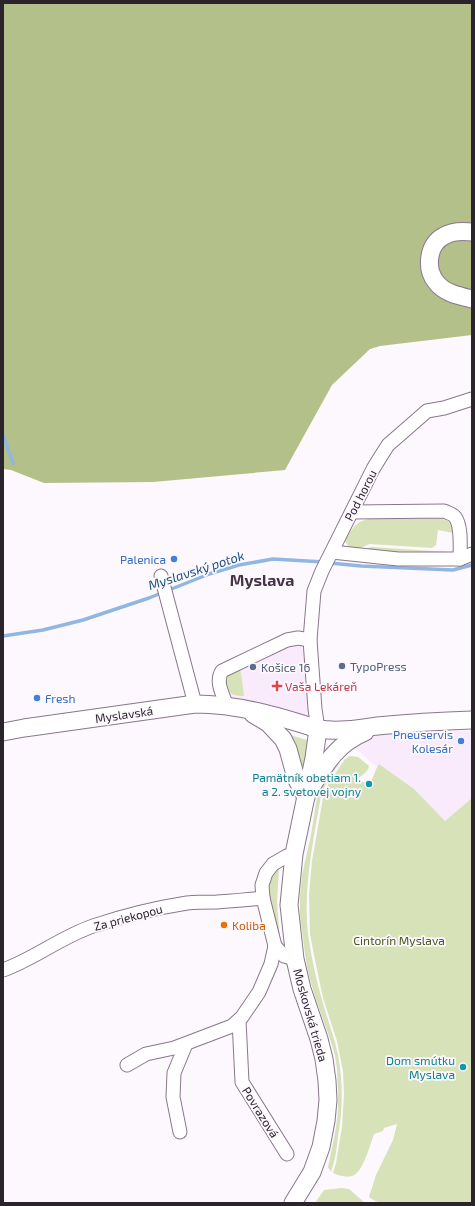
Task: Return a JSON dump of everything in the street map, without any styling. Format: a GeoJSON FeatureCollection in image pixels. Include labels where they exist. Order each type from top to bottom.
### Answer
{"type":"FeatureCollection","features":[{"type":"Feature","properties":{"kind":"street"},"geometry":{"type":"LineString","coordinates":[[472,232],[455,232],[444,235],[434,245],[430,254],[429,262],[430,271],[436,283],[453,294],[472,299]]}},
{"type":"Feature","properties":{"kind":"street","name":"Pod horou"},"geometry":{"type":"LineString","coordinates":[[318,729],[310,640],[314,591],[322,571],[381,456],[388,446],[427,411],[444,408],[472,399]]}},
{"type":"Feature","properties":{"kind":"street"},"geometry":{"type":"LineString","coordinates":[[331,554],[398,559],[466,557],[458,525],[454,516],[450,513],[444,511],[352,512]]}},
{"type":"Feature","properties":{"kind":"street"},"geometry":{"type":"LineString","coordinates":[[161,576],[195,704]]}},
{"type":"Feature","properties":{"kind":"street"},"geometry":{"type":"LineString","coordinates":[[227,706],[219,683],[219,678],[222,671],[287,640],[298,638],[310,640]]}},
{"type":"Feature","properties":{"kind":"street","name":"Myslavská"},"geometry":{"type":"LineString","coordinates":[[3,732],[195,704],[211,704],[245,708],[329,731],[345,731],[377,726],[472,720]]}},
{"type":"Feature","properties":{"kind":"street","name":"Myslavská"},"geometry":{"type":"LineString","coordinates":[[245,708],[268,723],[282,739],[288,749],[296,778],[306,797]]}},
{"type":"Feature","properties":{"kind":"street","name":"Moskovská trieda"},"geometry":{"type":"LineString","coordinates":[[306,797],[324,766],[336,752],[349,740],[377,726]]}},
{"type":"Feature","properties":{"kind":"street","name":"Moskovská trieda"},"geometry":{"type":"LineString","coordinates":[[294,1203],[312,1172],[321,1147],[328,1100],[324,1059],[319,1039],[302,989],[295,958],[289,905],[294,854],[318,729]]}},
{"type":"Feature","properties":{"kind":"street"},"geometry":{"type":"LineString","coordinates":[[127,1065],[146,1054],[186,1044],[232,1026],[239,1020],[259,992],[271,964],[275,946],[263,898],[262,885],[264,878],[273,864],[287,856],[294,854]]}},
{"type":"Feature","properties":{"kind":"street","name":"Za priekopou"},"geometry":{"type":"LineString","coordinates":[[3,970],[40,954],[59,942],[92,927],[117,919],[158,908],[188,903],[240,901],[263,898]]}},
{"type":"Feature","properties":{"kind":"street"},"geometry":{"type":"LineString","coordinates":[[275,946],[284,956],[295,958]]}},
{"type":"Feature","properties":{"kind":"street","name":"Povrazová"},"geometry":{"type":"LineString","coordinates":[[239,1020],[242,1082],[287,1154]]}},
{"type":"Feature","properties":{"kind":"street"},"geometry":{"type":"LineString","coordinates":[[180,1132],[174,1097],[174,1073],[186,1044]]}},
{"type":"Feature","properties":{"kind":"shaded area"},"geometry":{"type":"Polygon","coordinates":[[[287,640],[310,640],[318,729],[227,706],[220,674],[287,640]]]}},
{"type":"Feature","properties":{"kind":"shaded area"},"geometry":{"type":"Polygon","coordinates":[[[412,730],[472,731],[472,798],[445,821],[414,789],[379,764],[377,767],[353,746],[365,738],[383,733],[412,730]]]}},
{"type":"Feature","properties":{"kind":"green space"},"geometry":{"type":"Polygon","coordinates":[[[3,3],[472,3],[472,335],[380,346],[370,349],[332,385],[285,470],[153,482],[44,483],[11,470],[3,469],[3,3]]]}},
{"type":"Feature","properties":{"kind":"green space"},"geometry":{"type":"Polygon","coordinates":[[[372,518],[443,519],[451,524],[453,533],[438,530],[436,545],[432,548],[370,544],[355,550],[350,549],[345,541],[355,526],[362,521],[372,518]]]}},
{"type":"Feature","properties":{"kind":"green space"},"geometry":{"type":"Polygon","coordinates":[[[372,547],[449,552],[442,556],[361,550],[372,547]]]}},
{"type":"Feature","properties":{"kind":"green space"},"geometry":{"type":"Polygon","coordinates":[[[240,666],[244,696],[232,694],[226,687],[227,676],[240,666]]]}},
{"type":"Feature","properties":{"kind":"green space"},"geometry":{"type":"Polygon","coordinates":[[[287,734],[310,741],[310,746],[300,775],[287,734]]]}},
{"type":"Feature","properties":{"kind":"green space"},"geometry":{"type":"Polygon","coordinates":[[[348,751],[329,778],[321,796],[310,865],[307,900],[308,934],[312,959],[336,1048],[341,1075],[341,1116],[336,1154],[331,1172],[328,1167],[338,1110],[337,1069],[335,1055],[315,997],[307,968],[300,917],[300,896],[302,875],[311,835],[319,784],[348,751]]]}},
{"type":"Feature","properties":{"kind":"green space","name":"Cintorín Myslava"},"geometry":{"type":"Polygon","coordinates":[[[350,756],[358,757],[369,766],[367,771],[356,782],[363,782],[368,785],[372,780],[379,764],[414,789],[445,821],[472,798],[472,1203],[382,1203],[369,1197],[376,1175],[393,1140],[397,1124],[384,1128],[383,1131],[374,1134],[366,1158],[360,1170],[356,1174],[347,1177],[333,1173],[342,1127],[344,1094],[343,1071],[337,1041],[323,998],[314,955],[310,934],[309,895],[312,861],[325,790],[345,759],[350,756]]]}},
{"type":"Feature","properties":{"kind":"green space"},"geometry":{"type":"Polygon","coordinates":[[[279,868],[277,902],[280,940],[267,890],[267,882],[279,868]]]}},
{"type":"Feature","properties":{"kind":"green space"},"geometry":{"type":"Polygon","coordinates":[[[342,1188],[349,1189],[365,1203],[315,1203],[324,1190],[342,1188]]]}},
{"type":"Feature","properties":{"kind":"waterway"},"geometry":{"type":"LineString","coordinates":[[3,435],[13,463]]}},
{"type":"Feature","properties":{"kind":"waterway","name":"Myslavský potok"},"geometry":{"type":"LineString","coordinates":[[3,636],[43,630],[83,620],[149,598],[209,574],[239,565],[273,559],[324,562]]}},
{"type":"Feature","properties":{"kind":"waterway","name":"Myslavský potok"},"geometry":{"type":"LineString","coordinates":[[330,563],[361,566],[453,570],[472,565]]}},
{"type":"Feature","properties":{"kind":"place","name":"Palenica"},"geometry":{"type":"Point","coordinates":[174,559]}},
{"type":"Feature","properties":{"kind":"place","name":"TypoPress"},"geometry":{"type":"Point","coordinates":[342,666]}},
{"type":"Feature","properties":{"kind":"place","name":"Košice 16"},"geometry":{"type":"Point","coordinates":[253,667]}},
{"type":"Feature","properties":{"kind":"place","name":"Vaša Lekáreň"},"geometry":{"type":"Point","coordinates":[277,686]}},
{"type":"Feature","properties":{"kind":"place","name":"Fresh"},"geometry":{"type":"Point","coordinates":[37,698]}},
{"type":"Feature","properties":{"kind":"place","name":"Pneuservis Kolesár"},"geometry":{"type":"Point","coordinates":[461,741]}},
{"type":"Feature","properties":{"kind":"place","name":"Pamätník obetiam 1. a 2. svetovej vojny"},"geometry":{"type":"Point","coordinates":[369,784]}},
{"type":"Feature","properties":{"kind":"place","name":"Koliba"},"geometry":{"type":"Point","coordinates":[224,925]}},
{"type":"Feature","properties":{"kind":"place","name":"Dom smútku Myslava"},"geometry":{"type":"Point","coordinates":[463,1067]}},
{"type":"Feature","properties":{"kind":"district","name":"Myslava"},"geometry":{"type":"Point","coordinates":[262,579]}}]}
